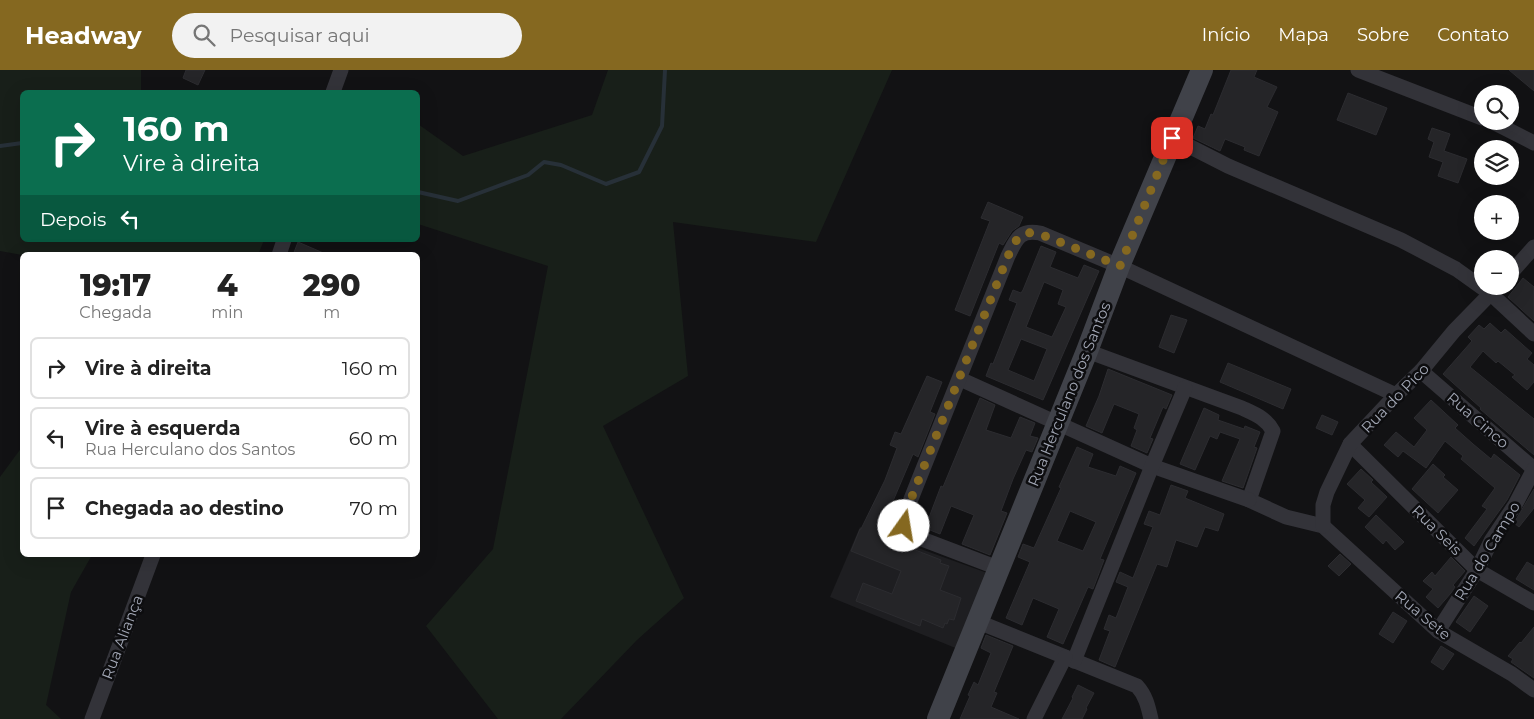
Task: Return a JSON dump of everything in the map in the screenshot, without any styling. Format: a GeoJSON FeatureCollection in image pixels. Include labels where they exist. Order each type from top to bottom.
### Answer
{"type":"FeatureCollection","features":[{"type":"Feature","properties":{"kind":"street"},"geometry":{"type":"LineString","coordinates":[[335,90],[341,70]]}},
{"type":"Feature","properties":{"kind":"street","name":"Rua Herculano dos Santos"},"geometry":{"type":"LineString","coordinates":[[938,719],[1172,138],[1202,70]]}},
{"type":"Feature","properties":{"kind":"street"},"geometry":{"type":"LineString","coordinates":[[1358,70],[1474,115]]}},
{"type":"Feature","properties":{"kind":"street"},"geometry":{"type":"LineString","coordinates":[[1509,130],[1534,143]]}},
{"type":"Feature","properties":{"kind":"street"},"geometry":{"type":"LineString","coordinates":[[1172,138],[1228,166],[1401,240],[1474,279]]}},
{"type":"Feature","properties":{"kind":"street"},"geometry":{"type":"LineString","coordinates":[[998,568],[914,536],[904,526],[903,519],[1008,256],[1017,238],[1023,234],[1030,232],[1040,234],[1120,266],[1396,395]]}},
{"type":"Feature","properties":{"kind":"street"},"geometry":{"type":"LineString","coordinates":[[1519,264],[1534,247]]}},
{"type":"Feature","properties":{"kind":"street","name":"Rua do Pico"},"geometry":{"type":"LineString","coordinates":[[1323,526],[1323,504],[1326,492],[1350,444],[1421,371],[1454,331],[1490,295]]}},
{"type":"Feature","properties":{"kind":"street"},"geometry":{"type":"LineString","coordinates":[[1499,295],[1534,334]]}},
{"type":"Feature","properties":{"kind":"street"},"geometry":{"type":"LineString","coordinates":[[1087,351],[1249,411],[1263,418],[1273,431],[1249,500]]}},
{"type":"Feature","properties":{"kind":"street","name":"Rua Cinco"},"geometry":{"type":"LineString","coordinates":[[1421,371],[1534,469]]}},
{"type":"Feature","properties":{"kind":"street"},"geometry":{"type":"LineString","coordinates":[[960,379],[1152,466],[1249,500],[1286,517],[1323,526]]}},
{"type":"Feature","properties":{"kind":"street"},"geometry":{"type":"LineString","coordinates":[[1034,719],[1069,659],[1185,388]]}},
{"type":"Feature","properties":{"kind":"street","name":"Rua Seis"},"geometry":{"type":"LineString","coordinates":[[1350,444],[1477,570],[1534,603]]}},
{"type":"Feature","properties":{"kind":"street","name":"Rua do Campo"},"geometry":{"type":"LineString","coordinates":[[1438,631],[1477,570],[1491,541],[1534,469]]}},
{"type":"Feature","properties":{"kind":"street","name":"Rua Sete"},"geometry":{"type":"LineString","coordinates":[[1323,526],[1438,631],[1512,674],[1534,690]]}},
{"type":"Feature","properties":{"kind":"street","name":"Rua Aliança"},"geometry":{"type":"LineString","coordinates":[[92,719],[152,557]]}},
{"type":"Feature","properties":{"kind":"street"},"geometry":{"type":"LineString","coordinates":[[976,621],[1137,686],[1146,699],[1151,719]]}},
{"type":"Feature","properties":{"kind":"shaded area"},"geometry":{"type":"Polygon","coordinates":[[[0,70],[141,70],[141,90],[20,90],[20,242],[263,242],[259,252],[20,252],[20,255],[0,251],[0,70]]]}},
{"type":"Feature","properties":{"kind":"shaded area"},"geometry":{"type":"Polygon","coordinates":[[[608,70],[892,70],[816,242],[673,222],[688,376],[603,426],[684,598],[637,640],[561,719],[498,719],[426,626],[493,549],[548,266],[420,225],[420,125],[463,156],[592,115],[608,70]]]}},
{"type":"Feature","properties":{"kind":"shaded area"},"geometry":{"type":"Polygon","coordinates":[[[20,450],[20,557],[91,557],[71,592],[46,705],[61,719],[0,719],[0,477],[20,450]]]}},
{"type":"Feature","properties":{"kind":"shaded area"},"geometry":{"type":"Polygon","coordinates":[[[860,527],[990,574],[958,649],[830,597],[860,527]]]}},
{"type":"Feature","properties":{"kind":"building"},"geometry":{"type":"Polygon","coordinates":[[[186,70],[205,70],[198,85],[183,78],[186,70]]]}},
{"type":"Feature","properties":{"kind":"building"},"geometry":{"type":"Polygon","coordinates":[[[1231,70],[1257,70],[1254,77],[1277,87],[1267,107],[1278,112],[1259,156],[1244,150],[1245,147],[1225,139],[1220,151],[1193,138],[1198,126],[1205,129],[1211,114],[1213,115],[1231,70]]]}},
{"type":"Feature","properties":{"kind":"building"},"geometry":{"type":"Polygon","coordinates":[[[1509,70],[1534,70],[1534,91],[1509,70]]]}},
{"type":"Feature","properties":{"kind":"building"},"geometry":{"type":"Polygon","coordinates":[[[1348,93],[1387,108],[1376,135],[1337,120],[1348,93]]]}},
{"type":"Feature","properties":{"kind":"building"},"geometry":{"type":"Polygon","coordinates":[[[1432,128],[1450,134],[1444,151],[1467,159],[1458,183],[1438,176],[1443,162],[1429,157],[1434,142],[1428,139],[1432,128]]]}},
{"type":"Feature","properties":{"kind":"building"},"geometry":{"type":"Polygon","coordinates":[[[988,202],[1023,217],[1019,226],[1012,231],[1003,245],[999,243],[970,316],[955,310],[990,221],[981,218],[988,202]]]}},
{"type":"Feature","properties":{"kind":"building"},"geometry":{"type":"Polygon","coordinates":[[[298,242],[321,252],[294,252],[298,242]]]}},
{"type":"Feature","properties":{"kind":"building"},"geometry":{"type":"Polygon","coordinates":[[[1041,246],[1056,252],[1050,267],[1078,278],[1084,265],[1099,271],[1043,400],[986,376],[991,363],[993,364],[1017,303],[1009,300],[1013,290],[1021,293],[1041,246]],[[1044,282],[1026,327],[1052,337],[1066,307],[1058,304],[1063,290],[1044,282]],[[1021,339],[1008,370],[1034,381],[1047,349],[1021,339]]]}},
{"type":"Feature","properties":{"kind":"building"},"geometry":{"type":"Polygon","coordinates":[[[1523,278],[1534,287],[1534,321],[1508,297],[1510,295],[1519,295],[1519,283],[1523,278]]]}},
{"type":"Feature","properties":{"kind":"building"},"geometry":{"type":"Polygon","coordinates":[[[1171,315],[1187,320],[1174,353],[1159,347],[1171,315]]]}},
{"type":"Feature","properties":{"kind":"building"},"geometry":{"type":"Polygon","coordinates":[[[1490,323],[1501,333],[1505,329],[1532,353],[1527,359],[1534,365],[1534,382],[1527,390],[1512,377],[1515,375],[1498,361],[1496,363],[1483,351],[1470,367],[1534,419],[1534,455],[1480,409],[1443,374],[1472,341],[1468,337],[1479,325],[1484,329],[1490,323]]]}},
{"type":"Feature","properties":{"kind":"building"},"geometry":{"type":"Polygon","coordinates":[[[1228,363],[1291,389],[1283,409],[1220,382],[1228,363]]]}},
{"type":"Feature","properties":{"kind":"building"},"geometry":{"type":"Polygon","coordinates":[[[1108,369],[1172,395],[1166,409],[1163,407],[1150,438],[1153,439],[1147,453],[1131,446],[1137,430],[1134,428],[1139,414],[1114,404],[1102,433],[1086,426],[1108,369]]]}},
{"type":"Feature","properties":{"kind":"building"},"geometry":{"type":"Polygon","coordinates":[[[927,376],[942,382],[930,412],[935,414],[918,457],[913,454],[885,520],[893,523],[887,539],[941,560],[940,563],[949,566],[940,590],[961,598],[954,620],[949,619],[943,628],[922,619],[920,626],[856,601],[863,583],[892,594],[901,571],[851,551],[885,480],[897,448],[890,445],[895,432],[901,434],[927,376]]]}},
{"type":"Feature","properties":{"kind":"building"},"geometry":{"type":"Polygon","coordinates":[[[980,398],[995,405],[986,430],[1011,438],[1020,417],[1035,423],[1030,436],[1038,438],[1032,452],[1026,450],[1013,479],[1001,511],[1007,513],[990,555],[962,544],[974,515],[951,506],[940,534],[925,528],[941,486],[943,487],[980,398]]]}},
{"type":"Feature","properties":{"kind":"building"},"geometry":{"type":"Polygon","coordinates":[[[1431,400],[1458,425],[1455,428],[1473,444],[1491,459],[1494,454],[1520,475],[1507,500],[1474,546],[1465,538],[1487,509],[1482,506],[1495,488],[1461,459],[1463,456],[1445,441],[1426,468],[1403,451],[1398,457],[1384,445],[1396,432],[1414,447],[1427,430],[1414,418],[1431,400]]]}},
{"type":"Feature","properties":{"kind":"building"},"geometry":{"type":"Polygon","coordinates":[[[1204,408],[1219,415],[1218,420],[1244,429],[1245,426],[1260,432],[1254,447],[1257,448],[1243,488],[1222,481],[1240,439],[1220,432],[1217,439],[1210,436],[1195,470],[1180,464],[1204,408]]]}},
{"type":"Feature","properties":{"kind":"building"},"geometry":{"type":"Polygon","coordinates":[[[1322,415],[1338,422],[1332,435],[1316,428],[1322,415]]]}},
{"type":"Feature","properties":{"kind":"building"},"geometry":{"type":"Polygon","coordinates":[[[1077,447],[1093,454],[1088,467],[1116,476],[1120,466],[1136,473],[1100,559],[1104,560],[1093,589],[1088,587],[1063,644],[1047,637],[1059,609],[1033,598],[1022,625],[1006,618],[1030,562],[1018,557],[1023,544],[1034,548],[1061,488],[1059,487],[1077,447]],[[1070,511],[1057,541],[1083,551],[1096,522],[1070,511]]]}},
{"type":"Feature","properties":{"kind":"building"},"geometry":{"type":"Polygon","coordinates":[[[1433,464],[1445,475],[1443,477],[1458,490],[1438,513],[1412,489],[1433,464]]]}},
{"type":"Feature","properties":{"kind":"building"},"geometry":{"type":"Polygon","coordinates":[[[1361,469],[1373,480],[1371,482],[1387,497],[1369,517],[1358,508],[1365,500],[1347,484],[1361,469]]]}},
{"type":"Feature","properties":{"kind":"building"},"geometry":{"type":"Polygon","coordinates":[[[1171,485],[1188,491],[1185,498],[1224,514],[1218,531],[1205,527],[1197,547],[1176,540],[1167,567],[1157,564],[1115,667],[1099,660],[1110,631],[1104,629],[1109,615],[1116,618],[1128,587],[1116,582],[1120,572],[1133,578],[1153,527],[1144,524],[1149,511],[1160,515],[1171,485]]]}},
{"type":"Feature","properties":{"kind":"building"},"geometry":{"type":"Polygon","coordinates":[[[1534,489],[1534,508],[1519,527],[1514,523],[1534,489]]]}},
{"type":"Feature","properties":{"kind":"building"},"geometry":{"type":"Polygon","coordinates":[[[1376,515],[1404,542],[1395,550],[1386,540],[1383,544],[1365,527],[1376,515]]]}},
{"type":"Feature","properties":{"kind":"building"},"geometry":{"type":"Polygon","coordinates":[[[1340,554],[1351,564],[1339,576],[1328,566],[1340,554]]]}},
{"type":"Feature","properties":{"kind":"building"},"geometry":{"type":"Polygon","coordinates":[[[1451,557],[1465,571],[1453,585],[1455,587],[1451,593],[1438,608],[1426,597],[1433,589],[1423,581],[1432,572],[1435,576],[1451,557]]]}},
{"type":"Feature","properties":{"kind":"building"},"geometry":{"type":"Polygon","coordinates":[[[1527,562],[1534,566],[1534,590],[1516,579],[1527,562]]]}},
{"type":"Feature","properties":{"kind":"building"},"geometry":{"type":"Polygon","coordinates":[[[1474,596],[1488,606],[1470,632],[1456,622],[1474,596]]]}},
{"type":"Feature","properties":{"kind":"building"},"geometry":{"type":"Polygon","coordinates":[[[1393,612],[1407,621],[1393,643],[1379,634],[1393,612]]]}},
{"type":"Feature","properties":{"kind":"building"},"geometry":{"type":"Polygon","coordinates":[[[1534,627],[1534,678],[1511,662],[1513,659],[1508,656],[1534,627]]]}},
{"type":"Feature","properties":{"kind":"building"},"geometry":{"type":"Polygon","coordinates":[[[986,635],[1013,646],[994,692],[997,693],[991,707],[1019,719],[960,719],[974,682],[978,685],[991,653],[981,648],[986,635]]]}},
{"type":"Feature","properties":{"kind":"building"},"geometry":{"type":"Polygon","coordinates":[[[1441,646],[1454,654],[1443,670],[1431,662],[1441,646]]]}},
{"type":"Feature","properties":{"kind":"building"},"geometry":{"type":"Polygon","coordinates":[[[1078,685],[1094,693],[1087,709],[1082,719],[1062,719],[1073,698],[1078,685]]]}},
{"type":"Feature","properties":{"kind":"waterway"},"geometry":{"type":"LineString","coordinates":[[420,192],[458,201],[528,175],[544,162],[561,165],[606,184],[639,172],[662,126],[665,70]]}},
{"type":"Feature","properties":{"kind":"waterway"},"geometry":{"type":"LineString","coordinates":[[0,146],[20,143]]}},
{"type":"Feature","properties":{"kind":"route"},"geometry":{"type":"LineString","coordinates":[[904,526],[903,519],[1008,256],[1017,238],[1030,232],[1040,234],[1120,266],[1172,138]]}}]}
